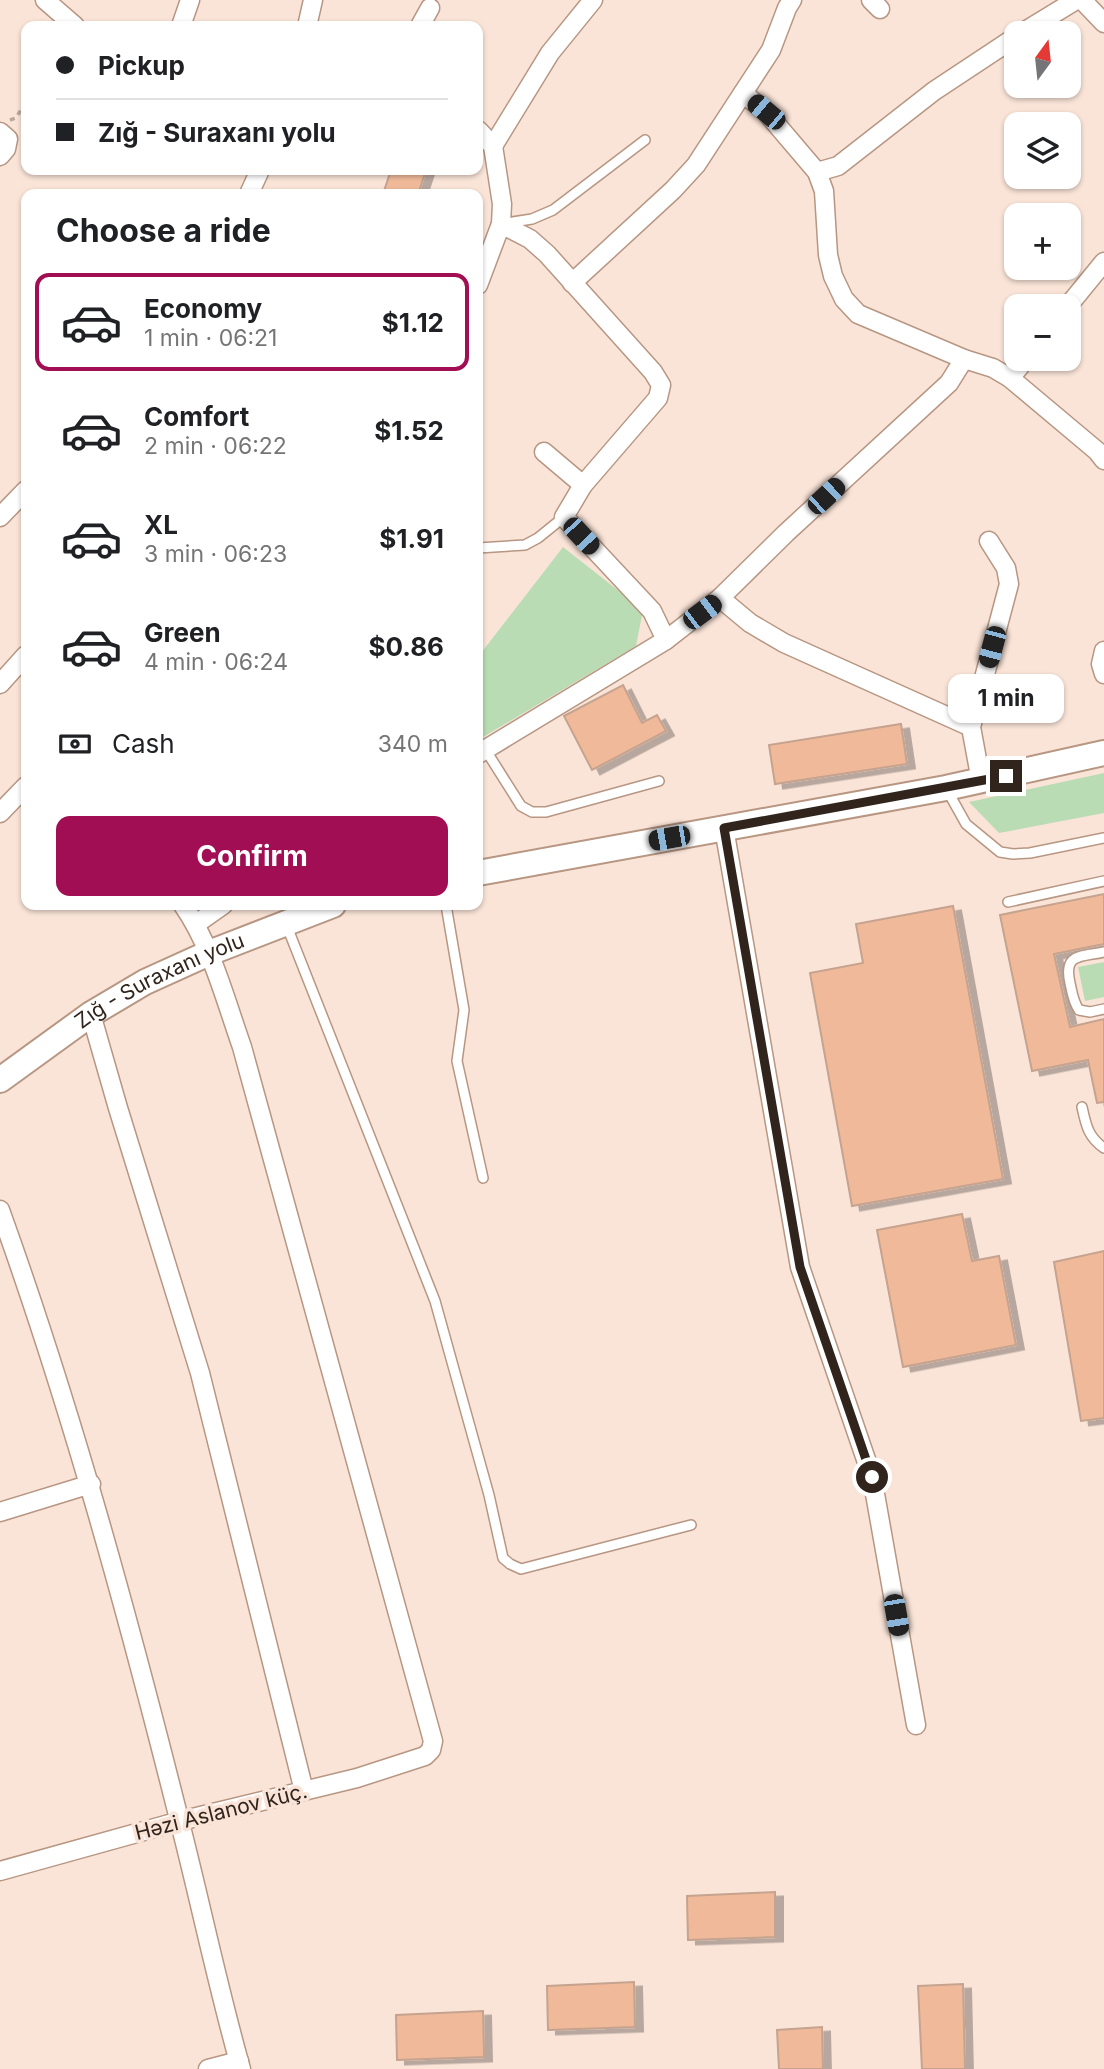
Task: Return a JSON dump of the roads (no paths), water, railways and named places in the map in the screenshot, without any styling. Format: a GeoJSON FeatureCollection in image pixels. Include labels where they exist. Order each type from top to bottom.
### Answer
{"type":"FeatureCollection","features":[{"type":"Feature","properties":{"kind":"main road"},"geometry":{"type":"LineString","coordinates":[[483,872],[946,788],[1104,753]]}},
{"type":"Feature","properties":{"kind":"main road","name":"Zığ - Suraxanı yolu"},"geometry":{"type":"LineString","coordinates":[[0,1080],[91,1014],[145,982],[209,953],[319,910]]}},
{"type":"Feature","properties":{"kind":"street"},"geometry":{"type":"LineString","coordinates":[[45,0],[69,21]]}},
{"type":"Feature","properties":{"kind":"street"},"geometry":{"type":"LineString","coordinates":[[183,21],[190,0]]}},
{"type":"Feature","properties":{"kind":"street"},"geometry":{"type":"LineString","coordinates":[[310,21],[313,0]]}},
{"type":"Feature","properties":{"kind":"street"},"geometry":{"type":"LineString","coordinates":[[493,146],[550,53],[593,0]]}},
{"type":"Feature","properties":{"kind":"street"},"geometry":{"type":"LineString","coordinates":[[572,283],[673,190],[696,165],[771,50],[792,0]]}},
{"type":"Feature","properties":{"kind":"street"},"geometry":{"type":"LineString","coordinates":[[1042,21],[1076,0]]}},
{"type":"Feature","properties":{"kind":"street"},"geometry":{"type":"LineString","coordinates":[[1082,0],[1104,23]]}},
{"type":"Feature","properties":{"kind":"street"},"geometry":{"type":"LineString","coordinates":[[423,21],[430,8]]}},
{"type":"Feature","properties":{"kind":"street"},"geometry":{"type":"LineString","coordinates":[[817,172],[838,166],[934,91],[1004,45]]}},
{"type":"Feature","properties":{"kind":"street"},"geometry":{"type":"LineString","coordinates":[[743,93],[766,112],[817,172],[824,191],[828,255],[833,276],[844,299],[858,314],[964,359],[993,368],[1010,378],[1102,452]]}},
{"type":"Feature","properties":{"kind":"street"},"geometry":{"type":"LineString","coordinates":[[0,132],[8,139],[6,149],[0,156]]}},
{"type":"Feature","properties":{"kind":"street"},"geometry":{"type":"LineString","coordinates":[[483,135],[493,146],[500,177],[502,204],[501,224],[483,272]]}},
{"type":"Feature","properties":{"kind":"street"},"geometry":{"type":"LineString","coordinates":[[501,224],[530,239],[653,372],[661,385],[658,398],[583,485],[564,517],[652,611],[666,640]]}},
{"type":"Feature","properties":{"kind":"street"},"geometry":{"type":"LineString","coordinates":[[1081,296],[1098,282],[1104,262]]}},
{"type":"Feature","properties":{"kind":"street"},"geometry":{"type":"LineString","coordinates":[[483,750],[666,640],[720,598],[786,533],[949,383],[964,359]]}},
{"type":"Feature","properties":{"kind":"street"},"geometry":{"type":"LineString","coordinates":[[1010,378],[1016,371]]}},
{"type":"Feature","properties":{"kind":"street"},"geometry":{"type":"LineString","coordinates":[[544,452],[583,485]]}},
{"type":"Feature","properties":{"kind":"street"},"geometry":{"type":"LineString","coordinates":[[0,517],[21,495]]}},
{"type":"Feature","properties":{"kind":"street"},"geometry":{"type":"LineString","coordinates":[[981,781],[971,727],[1009,584],[1006,568],[989,541]]}},
{"type":"Feature","properties":{"kind":"street"},"geometry":{"type":"LineString","coordinates":[[720,598],[750,623],[784,643],[971,727]]}},
{"type":"Feature","properties":{"kind":"street"},"geometry":{"type":"LineString","coordinates":[[1104,651],[1101,664],[1104,674]]}},
{"type":"Feature","properties":{"kind":"street"},"geometry":{"type":"LineString","coordinates":[[0,684],[21,661]]}},
{"type":"Feature","properties":{"kind":"street"},"geometry":{"type":"LineString","coordinates":[[0,813],[21,791]]}},
{"type":"Feature","properties":{"kind":"street"},"geometry":{"type":"LineString","coordinates":[[724,828],[800,1267],[872,1477],[916,1725]]}},
{"type":"Feature","properties":{"kind":"street"},"geometry":{"type":"LineString","coordinates":[[186,910],[209,953]]}},
{"type":"Feature","properties":{"kind":"street"},"geometry":{"type":"LineString","coordinates":[[196,924],[216,910]]}},
{"type":"Feature","properties":{"kind":"street","name":"Həzi Aslanov küç."},"geometry":{"type":"LineString","coordinates":[[0,1871],[180,1821],[357,1778],[425,1756],[431,1750],[433,1741],[242,1047],[209,953]]}},
{"type":"Feature","properties":{"kind":"street"},"geometry":{"type":"LineString","coordinates":[[91,1014],[200,1373],[304,1791]]}},
{"type":"Feature","properties":{"kind":"street"},"geometry":{"type":"LineString","coordinates":[[0,1210],[91,1484],[180,1821],[240,2065],[208,2069]]}},
{"type":"Feature","properties":{"kind":"street"},"geometry":{"type":"LineString","coordinates":[[0,1512],[91,1484]]}},
{"type":"Feature","properties":{"kind":"lane"},"geometry":{"type":"LineString","coordinates":[[501,224],[533,219],[553,210],[645,140]]}},
{"type":"Feature","properties":{"kind":"lane"},"geometry":{"type":"LineString","coordinates":[[483,548],[525,545],[564,517]]}},
{"type":"Feature","properties":{"kind":"lane"},"geometry":{"type":"LineString","coordinates":[[483,752],[520,806],[532,812],[546,812],[659,781]]}},
{"type":"Feature","properties":{"kind":"lane"},"geometry":{"type":"LineString","coordinates":[[946,788],[966,824],[1000,852],[1030,853],[1104,838]]}},
{"type":"Feature","properties":{"kind":"lane"},"geometry":{"type":"LineString","coordinates":[[1009,902],[1104,881]]}},
{"type":"Feature","properties":{"kind":"lane"},"geometry":{"type":"LineString","coordinates":[[447,910],[464,1010],[457,1060],[483,1178]]}},
{"type":"Feature","properties":{"kind":"lane"},"geometry":{"type":"LineString","coordinates":[[286,922],[435,1301],[486,1482],[503,1558],[521,1569],[691,1525]]}},
{"type":"Feature","properties":{"kind":"lane"},"geometry":{"type":"LineString","coordinates":[[1104,952],[1075,958],[1067,970],[1075,1005],[1079,1010],[1090,1012],[1104,1009]]}},
{"type":"Feature","properties":{"kind":"lane"},"geometry":{"type":"LineString","coordinates":[[1082,1107],[1088,1132],[1094,1142],[1104,1148]]}}]}
